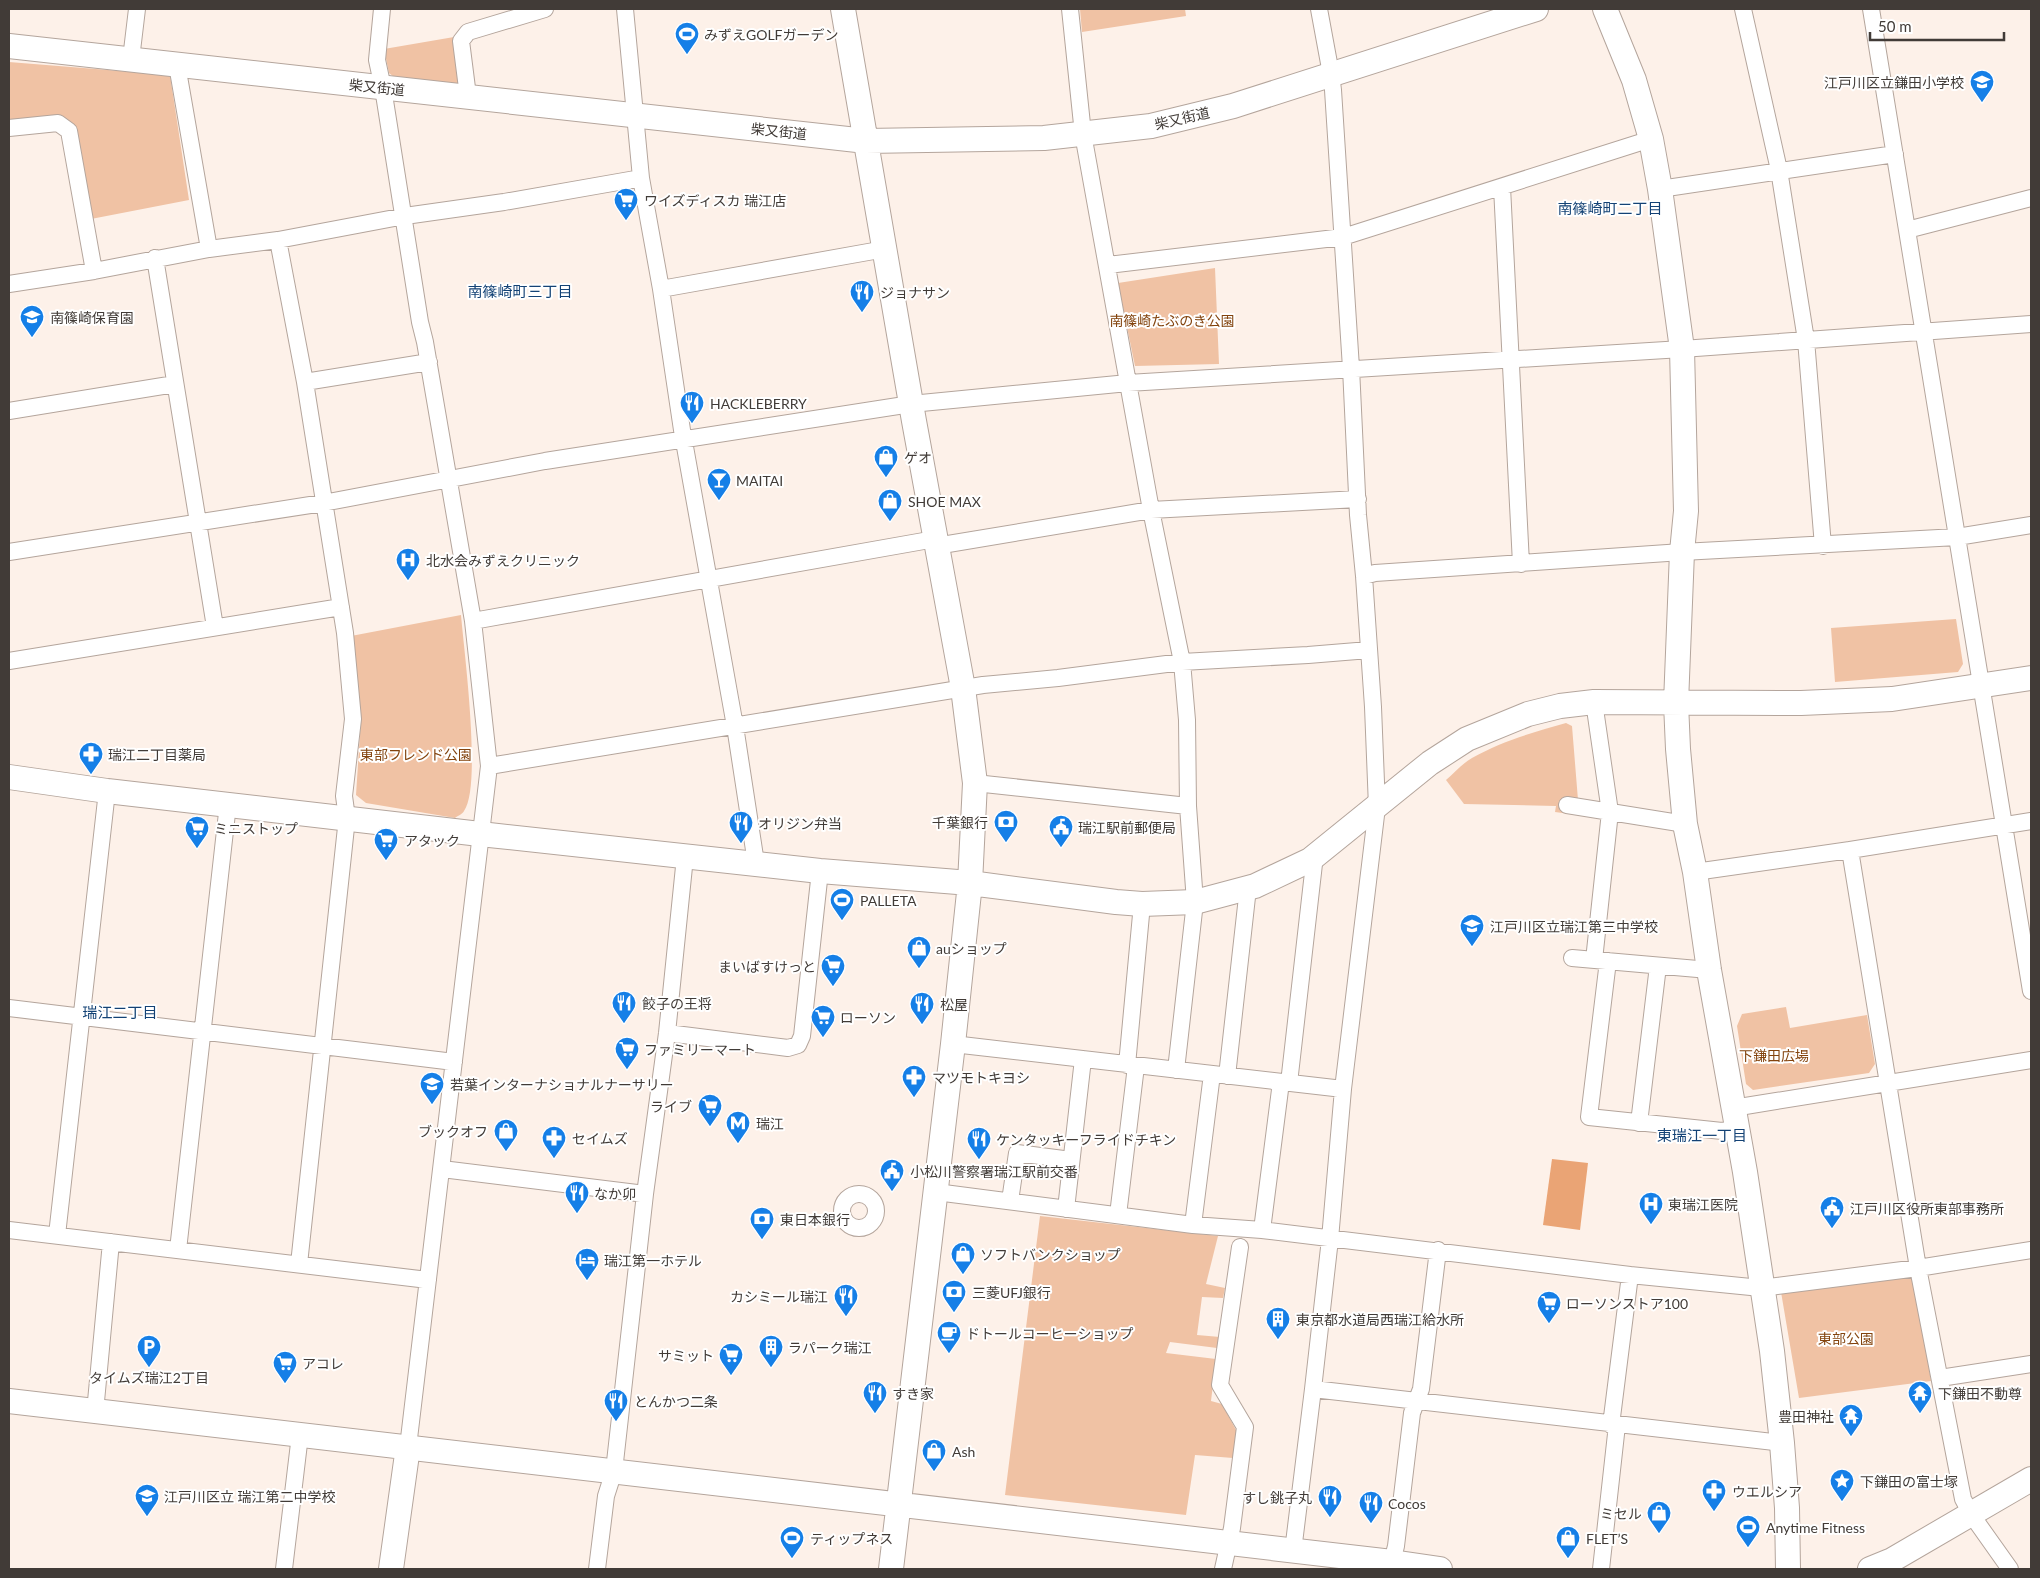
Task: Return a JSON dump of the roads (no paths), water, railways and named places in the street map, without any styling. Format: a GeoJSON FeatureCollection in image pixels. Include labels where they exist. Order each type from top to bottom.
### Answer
{"type":"FeatureCollection","features":[{"type":"Feature","properties":{"kind":"street"},"geometry":{"type":"LineString","coordinates":[[131,58],[137,9]]}},
{"type":"Feature","properties":{"kind":"street"},"geometry":{"type":"LineString","coordinates":[[382,9],[377,60],[405,216],[420,322],[429,362],[473,621],[488,766],[442,1169],[391,1569]]}},
{"type":"Feature","properties":{"kind":"street"},"geometry":{"type":"LineString","coordinates":[[468,96],[461,41],[468,32],[545,9]]}},
{"type":"Feature","properties":{"kind":"street"},"geometry":{"type":"LineString","coordinates":[[625,9],[641,178],[661,289],[684,441],[735,726],[756,863]]}},
{"type":"Feature","properties":{"kind":"street"},"geometry":{"type":"LineString","coordinates":[[843,9],[911,404],[963,688],[975,783],[970,883],[954,1044],[890,1569]]}},
{"type":"Feature","properties":{"kind":"street"},"geometry":{"type":"LineString","coordinates":[[1070,9],[1083,134],[1151,510],[1182,662],[1187,720],[1188,806],[1195,902],[1176,1070]]}},
{"type":"Feature","properties":{"kind":"street"},"geometry":{"type":"LineString","coordinates":[[1293,1551],[1330,1239],[1343,1089],[1377,807],[1370,650],[1358,499],[1332,74],[1319,9]]}},
{"type":"Feature","properties":{"kind":"street","name":"柴又街道"},"geometry":{"type":"LineString","coordinates":[[9,46],[131,58],[383,88],[866,141],[1044,138],[1151,126],[1233,106],[1536,9]]}},
{"type":"Feature","properties":{"kind":"street"},"geometry":{"type":"LineString","coordinates":[[1605,9],[1634,80],[1650,140],[1660,189],[1682,349],[1686,511],[1682,552],[1676,703],[1678,749],[1685,824],[1695,872],[1709,970],[1745,1172],[1772,1351],[1787,1508],[1788,1569]]}},
{"type":"Feature","properties":{"kind":"street"},"geometry":{"type":"LineString","coordinates":[[1743,9],[1779,170],[1806,340],[1823,546]]}},
{"type":"Feature","properties":{"kind":"street"},"geometry":{"type":"LineString","coordinates":[[1871,9],[2031,990]]}},
{"type":"Feature","properties":{"kind":"street"},"geometry":{"type":"LineString","coordinates":[[177,64],[209,249]]}},
{"type":"Feature","properties":{"kind":"street"},"geometry":{"type":"LineString","coordinates":[[9,128],[58,123],[70,131],[94,271]]}},
{"type":"Feature","properties":{"kind":"street"},"geometry":{"type":"LineString","coordinates":[[1108,265],[1343,237],[1650,140]]}},
{"type":"Feature","properties":{"kind":"street"},"geometry":{"type":"LineString","coordinates":[[1660,189],[1895,154]]}},
{"type":"Feature","properties":{"kind":"street"},"geometry":{"type":"LineString","coordinates":[[9,284],[94,271],[154,258],[278,240],[405,216],[504,202],[641,178]]}},
{"type":"Feature","properties":{"kind":"street"},"geometry":{"type":"LineString","coordinates":[[1502,187],[1521,564]]}},
{"type":"Feature","properties":{"kind":"street"},"geometry":{"type":"LineString","coordinates":[[1907,230],[2031,198]]}},
{"type":"Feature","properties":{"kind":"street"},"geometry":{"type":"LineString","coordinates":[[278,240],[305,382],[341,607],[353,719],[344,796],[347,818],[299,1264]]}},
{"type":"Feature","properties":{"kind":"street"},"geometry":{"type":"LineString","coordinates":[[661,289],[885,249]]}},
{"type":"Feature","properties":{"kind":"street"},"geometry":{"type":"LineString","coordinates":[[154,258],[215,627]]}},
{"type":"Feature","properties":{"kind":"street"},"geometry":{"type":"LineString","coordinates":[[9,552],[323,503],[545,461],[684,441],[911,404],[1128,383],[1682,349],[2031,324]]}},
{"type":"Feature","properties":{"kind":"street"},"geometry":{"type":"LineString","coordinates":[[305,382],[429,362]]}},
{"type":"Feature","properties":{"kind":"street"},"geometry":{"type":"LineString","coordinates":[[9,411],[175,384]]}},
{"type":"Feature","properties":{"kind":"street"},"geometry":{"type":"LineString","coordinates":[[473,621],[936,543],[1151,510],[1358,499]]}},
{"type":"Feature","properties":{"kind":"street"},"geometry":{"type":"LineString","coordinates":[[1364,576],[1375,573],[1682,552],[1823,546],[1957,537],[2031,525]]}},
{"type":"Feature","properties":{"kind":"street"},"geometry":{"type":"LineString","coordinates":[[9,661],[341,607]]}},
{"type":"Feature","properties":{"kind":"street"},"geometry":{"type":"LineString","coordinates":[[488,766],[963,688],[1182,662],[1370,650]]}},
{"type":"Feature","properties":{"kind":"street"},"geometry":{"type":"LineString","coordinates":[[9,777],[685,857],[820,871],[970,883],[1142,904],[1195,902],[1248,888],[1310,860],[1430,763],[1467,739],[1528,714],[1560,706],[1594,702],[1802,703],[1892,699],[1982,687],[2031,678]]}},
{"type":"Feature","properties":{"kind":"street"},"geometry":{"type":"LineString","coordinates":[[1594,702],[1610,812],[1589,1117],[1722,1130],[1735,1118],[1888,1083],[2031,1060]]}},
{"type":"Feature","properties":{"kind":"street"},"geometry":{"type":"LineString","coordinates":[[975,783],[1188,806]]}},
{"type":"Feature","properties":{"kind":"street"},"geometry":{"type":"LineString","coordinates":[[58,1235],[107,790]]}},
{"type":"Feature","properties":{"kind":"street"},"geometry":{"type":"LineString","coordinates":[[178,1250],[228,804]]}},
{"type":"Feature","properties":{"kind":"street"},"geometry":{"type":"LineString","coordinates":[[1567,805],[1685,824]]}},
{"type":"Feature","properties":{"kind":"street"},"geometry":{"type":"LineString","coordinates":[[1695,872],[1850,850],[2031,820]]}},
{"type":"Feature","properties":{"kind":"street"},"geometry":{"type":"LineString","coordinates":[[1850,850],[1918,1268],[1963,1499],[1971,1514],[2010,1569]]}},
{"type":"Feature","properties":{"kind":"street"},"geometry":{"type":"LineString","coordinates":[[1262,1230],[1285,1082],[1315,856]]}},
{"type":"Feature","properties":{"kind":"street"},"geometry":{"type":"LineString","coordinates":[[597,1569],[606,1496],[614,1472],[644,1194],[667,1033],[685,857]]}},
{"type":"Feature","properties":{"kind":"street"},"geometry":{"type":"LineString","coordinates":[[667,1033],[788,1048],[798,1045],[802,1036],[820,871]]}},
{"type":"Feature","properties":{"kind":"street"},"geometry":{"type":"LineString","coordinates":[[1193,1225],[1248,888]]}},
{"type":"Feature","properties":{"kind":"street"},"geometry":{"type":"LineString","coordinates":[[1118,1215],[1142,904]]}},
{"type":"Feature","properties":{"kind":"street"},"geometry":{"type":"LineString","coordinates":[[1572,958],[1709,970]]}},
{"type":"Feature","properties":{"kind":"street"},"geometry":{"type":"LineString","coordinates":[[1639,1123],[1658,966]]}},
{"type":"Feature","properties":{"kind":"street"},"geometry":{"type":"LineString","coordinates":[[9,1008],[454,1062]]}},
{"type":"Feature","properties":{"kind":"street"},"geometry":{"type":"LineString","coordinates":[[954,1044],[1343,1089]]}},
{"type":"Feature","properties":{"kind":"street"},"geometry":{"type":"LineString","coordinates":[[1066,1209],[1083,1059]]}},
{"type":"Feature","properties":{"kind":"street"},"geometry":{"type":"LineString","coordinates":[[1010,1201],[1017,1152],[1071,1160]]}},
{"type":"Feature","properties":{"kind":"street"},"geometry":{"type":"LineString","coordinates":[[442,1169],[644,1194]]}},
{"type":"Feature","properties":{"kind":"street"},"geometry":{"type":"LineString","coordinates":[[936,1192],[1193,1225],[1262,1230],[1438,1250],[1630,1275],[1761,1288],[1918,1268],[2031,1250]]}},
{"type":"Feature","properties":{"kind":"street"},"geometry":{"type":"LineString","coordinates":[[9,1230],[428,1280]]}},
{"type":"Feature","properties":{"kind":"street"},"geometry":{"type":"LineString","coordinates":[[95,1412],[111,1242]]}},
{"type":"Feature","properties":{"kind":"street"},"geometry":{"type":"LineString","coordinates":[[1223,1569],[1229,1544],[1245,1427],[1220,1385],[1240,1247]]}},
{"type":"Feature","properties":{"kind":"street"},"geometry":{"type":"LineString","coordinates":[[1392,1566],[1412,1413],[1421,1389],[1438,1250]]}},
{"type":"Feature","properties":{"kind":"street"},"geometry":{"type":"LineString","coordinates":[[1601,1569],[1630,1275]]}},
{"type":"Feature","properties":{"kind":"street"},"geometry":{"type":"LineString","coordinates":[[1940,1378],[2031,1364]]}},
{"type":"Feature","properties":{"kind":"street"},"geometry":{"type":"LineString","coordinates":[[1313,1389],[1782,1443]]}},
{"type":"Feature","properties":{"kind":"street"},"geometry":{"type":"LineString","coordinates":[[9,1401],[1293,1551],[1392,1566],[1440,1569]]}},
{"type":"Feature","properties":{"kind":"street"},"geometry":{"type":"LineString","coordinates":[[284,1569],[300,1435]]}},
{"type":"Feature","properties":{"kind":"street"},"geometry":{"type":"LineString","coordinates":[[1870,1569],[1892,1560],[2031,1479]]}},
{"type":"Feature","properties":{"kind":"place","name":"みずえGOLFガーデン"},"geometry":{"type":"Point","coordinates":[687,55]}},
{"type":"Feature","properties":{"kind":"place","name":"江戸川区立鎌田小学校"},"geometry":{"type":"Point","coordinates":[1982,103]}},
{"type":"Feature","properties":{"kind":"place","name":"ワイズディスカ 瑞江店"},"geometry":{"type":"Point","coordinates":[626,221]}},
{"type":"Feature","properties":{"kind":"place","name":"ジョナサン"},"geometry":{"type":"Point","coordinates":[862,313]}},
{"type":"Feature","properties":{"kind":"place","name":"南篠崎保育園"},"geometry":{"type":"Point","coordinates":[32,338]}},
{"type":"Feature","properties":{"kind":"place","name":"HACKLEBERRY"},"geometry":{"type":"Point","coordinates":[692,424]}},
{"type":"Feature","properties":{"kind":"place","name":"ゲオ"},"geometry":{"type":"Point","coordinates":[886,478]}},
{"type":"Feature","properties":{"kind":"place","name":"MAITAI"},"geometry":{"type":"Point","coordinates":[719,501]}},
{"type":"Feature","properties":{"kind":"place","name":"SHOE MAX"},"geometry":{"type":"Point","coordinates":[890,522]}},
{"type":"Feature","properties":{"kind":"place","name":"北水会みずえクリニック"},"geometry":{"type":"Point","coordinates":[408,581]}},
{"type":"Feature","properties":{"kind":"place","name":"瑞江二丁目薬局"},"geometry":{"type":"Point","coordinates":[91,775]}},
{"type":"Feature","properties":{"kind":"place","name":"千葉銀行"},"geometry":{"type":"Point","coordinates":[1006,843]}},
{"type":"Feature","properties":{"kind":"place","name":"オリジン弁当"},"geometry":{"type":"Point","coordinates":[741,844]}},
{"type":"Feature","properties":{"kind":"place","name":"瑞江駅前郵便局"},"geometry":{"type":"Point","coordinates":[1061,848]}},
{"type":"Feature","properties":{"kind":"place","name":"ミニストップ"},"geometry":{"type":"Point","coordinates":[197,849]}},
{"type":"Feature","properties":{"kind":"place","name":"アタック"},"geometry":{"type":"Point","coordinates":[386,861]}},
{"type":"Feature","properties":{"kind":"place","name":"PALLETA"},"geometry":{"type":"Point","coordinates":[842,921]}},
{"type":"Feature","properties":{"kind":"place","name":"江戸川区立瑞江第三中学校"},"geometry":{"type":"Point","coordinates":[1472,947]}},
{"type":"Feature","properties":{"kind":"place","name":"auショップ"},"geometry":{"type":"Point","coordinates":[919,969]}},
{"type":"Feature","properties":{"kind":"place","name":"まいばすけっと"},"geometry":{"type":"Point","coordinates":[833,987]}},
{"type":"Feature","properties":{"kind":"place","name":"餃子の王将"},"geometry":{"type":"Point","coordinates":[624,1024]}},
{"type":"Feature","properties":{"kind":"place","name":"松屋"},"geometry":{"type":"Point","coordinates":[922,1025]}},
{"type":"Feature","properties":{"kind":"place","name":"ローソン"},"geometry":{"type":"Point","coordinates":[823,1038]}},
{"type":"Feature","properties":{"kind":"place","name":"ファミリーマート"},"geometry":{"type":"Point","coordinates":[627,1070]}},
{"type":"Feature","properties":{"kind":"place","name":"マツモトキヨシ"},"geometry":{"type":"Point","coordinates":[914,1098]}},
{"type":"Feature","properties":{"kind":"place","name":"若葉インターナショナルナーサリー"},"geometry":{"type":"Point","coordinates":[432,1105]}},
{"type":"Feature","properties":{"kind":"place","name":"ライブ"},"geometry":{"type":"Point","coordinates":[710,1127]}},
{"type":"Feature","properties":{"kind":"place","name":"瑞江"},"geometry":{"type":"Point","coordinates":[738,1144]}},
{"type":"Feature","properties":{"kind":"place","name":"ブックオフ"},"geometry":{"type":"Point","coordinates":[506,1152]}},
{"type":"Feature","properties":{"kind":"place","name":"セイムズ"},"geometry":{"type":"Point","coordinates":[554,1159]}},
{"type":"Feature","properties":{"kind":"place","name":"ケンタッキーフライドチキン"},"geometry":{"type":"Point","coordinates":[979,1160]}},
{"type":"Feature","properties":{"kind":"place","name":"小松川警察署瑞江駅前交番"},"geometry":{"type":"Point","coordinates":[892,1192]}},
{"type":"Feature","properties":{"kind":"place","name":"なか卯"},"geometry":{"type":"Point","coordinates":[577,1214]}},
{"type":"Feature","properties":{"kind":"place","name":"東瑞江医院"},"geometry":{"type":"Point","coordinates":[1651,1225]}},
{"type":"Feature","properties":{"kind":"place","name":"江戸川区役所東部事務所"},"geometry":{"type":"Point","coordinates":[1832,1229]}},
{"type":"Feature","properties":{"kind":"place","name":"東日本銀行"},"geometry":{"type":"Point","coordinates":[762,1240]}},
{"type":"Feature","properties":{"kind":"place","name":"ソフトバンクショップ"},"geometry":{"type":"Point","coordinates":[963,1275]}},
{"type":"Feature","properties":{"kind":"place","name":"瑞江第一ホテル"},"geometry":{"type":"Point","coordinates":[587,1281]}},
{"type":"Feature","properties":{"kind":"place","name":"三菱UFJ銀行"},"geometry":{"type":"Point","coordinates":[954,1313]}},
{"type":"Feature","properties":{"kind":"place","name":"カシミール瑞江"},"geometry":{"type":"Point","coordinates":[846,1317]}},
{"type":"Feature","properties":{"kind":"place","name":"ローソンストア100"},"geometry":{"type":"Point","coordinates":[1549,1324]}},
{"type":"Feature","properties":{"kind":"place","name":"東京都水道局西瑞江給水所"},"geometry":{"type":"Point","coordinates":[1278,1340]}},
{"type":"Feature","properties":{"kind":"place","name":"ドトールコーヒーショップ"},"geometry":{"type":"Point","coordinates":[949,1354]}},
{"type":"Feature","properties":{"kind":"place","name":"タイムズ瑞江2丁目"},"geometry":{"type":"Point","coordinates":[149,1368]}},
{"type":"Feature","properties":{"kind":"place","name":"ラパーク瑞江"},"geometry":{"type":"Point","coordinates":[771,1368]}},
{"type":"Feature","properties":{"kind":"place","name":"サミット"},"geometry":{"type":"Point","coordinates":[731,1376]}},
{"type":"Feature","properties":{"kind":"place","name":"アコレ"},"geometry":{"type":"Point","coordinates":[285,1384]}},
{"type":"Feature","properties":{"kind":"place","name":"すき家"},"geometry":{"type":"Point","coordinates":[875,1414]}},
{"type":"Feature","properties":{"kind":"place","name":"下鎌田不動尊"},"geometry":{"type":"Point","coordinates":[1920,1414]}},
{"type":"Feature","properties":{"kind":"place","name":"とんかつ二条"},"geometry":{"type":"Point","coordinates":[616,1422]}},
{"type":"Feature","properties":{"kind":"place","name":"豊田神社"},"geometry":{"type":"Point","coordinates":[1851,1437]}},
{"type":"Feature","properties":{"kind":"place","name":"Ash"},"geometry":{"type":"Point","coordinates":[934,1472]}},
{"type":"Feature","properties":{"kind":"place","name":"下鎌田の富士塚"},"geometry":{"type":"Point","coordinates":[1842,1502]}},
{"type":"Feature","properties":{"kind":"place","name":"ウエルシア"},"geometry":{"type":"Point","coordinates":[1714,1512]}},
{"type":"Feature","properties":{"kind":"place","name":"江戸川区立 瑞江第二中学校"},"geometry":{"type":"Point","coordinates":[147,1517]}},
{"type":"Feature","properties":{"kind":"place","name":"すし銚子丸"},"geometry":{"type":"Point","coordinates":[1330,1518]}},
{"type":"Feature","properties":{"kind":"place","name":"Cocos"},"geometry":{"type":"Point","coordinates":[1371,1524]}},
{"type":"Feature","properties":{"kind":"place","name":"ミセル"},"geometry":{"type":"Point","coordinates":[1659,1534]}},
{"type":"Feature","properties":{"kind":"place","name":"Anytime Fitness"},"geometry":{"type":"Point","coordinates":[1748,1548]}},
{"type":"Feature","properties":{"kind":"place","name":"ティップネス"},"geometry":{"type":"Point","coordinates":[792,1559]}},
{"type":"Feature","properties":{"kind":"place","name":"FLET’S"},"geometry":{"type":"Point","coordinates":[1568,1559]}},
{"type":"Feature","properties":{"kind":"district","name":"南篠崎町二丁目"},"geometry":{"type":"Point","coordinates":[1610,208]}},
{"type":"Feature","properties":{"kind":"district","name":"南篠崎町三丁目"},"geometry":{"type":"Point","coordinates":[520,291]}},
{"type":"Feature","properties":{"kind":"district","name":"瑞江二丁目"},"geometry":{"type":"Point","coordinates":[120,1012]}},
{"type":"Feature","properties":{"kind":"district","name":"東瑞江一丁目"},"geometry":{"type":"Point","coordinates":[1702,1135]}},
{"type":"Feature","properties":{"kind":"park label","name":"南篠崎たぶのき公園"},"geometry":{"type":"Point","coordinates":[1172,320]}},
{"type":"Feature","properties":{"kind":"park label","name":"東部フレンド公園"},"geometry":{"type":"Point","coordinates":[416,754]}},
{"type":"Feature","properties":{"kind":"park label","name":"下鎌田広場"},"geometry":{"type":"Point","coordinates":[1774,1055]}},
{"type":"Feature","properties":{"kind":"park label","name":"東部公園"},"geometry":{"type":"Point","coordinates":[1846,1338]}}]}
